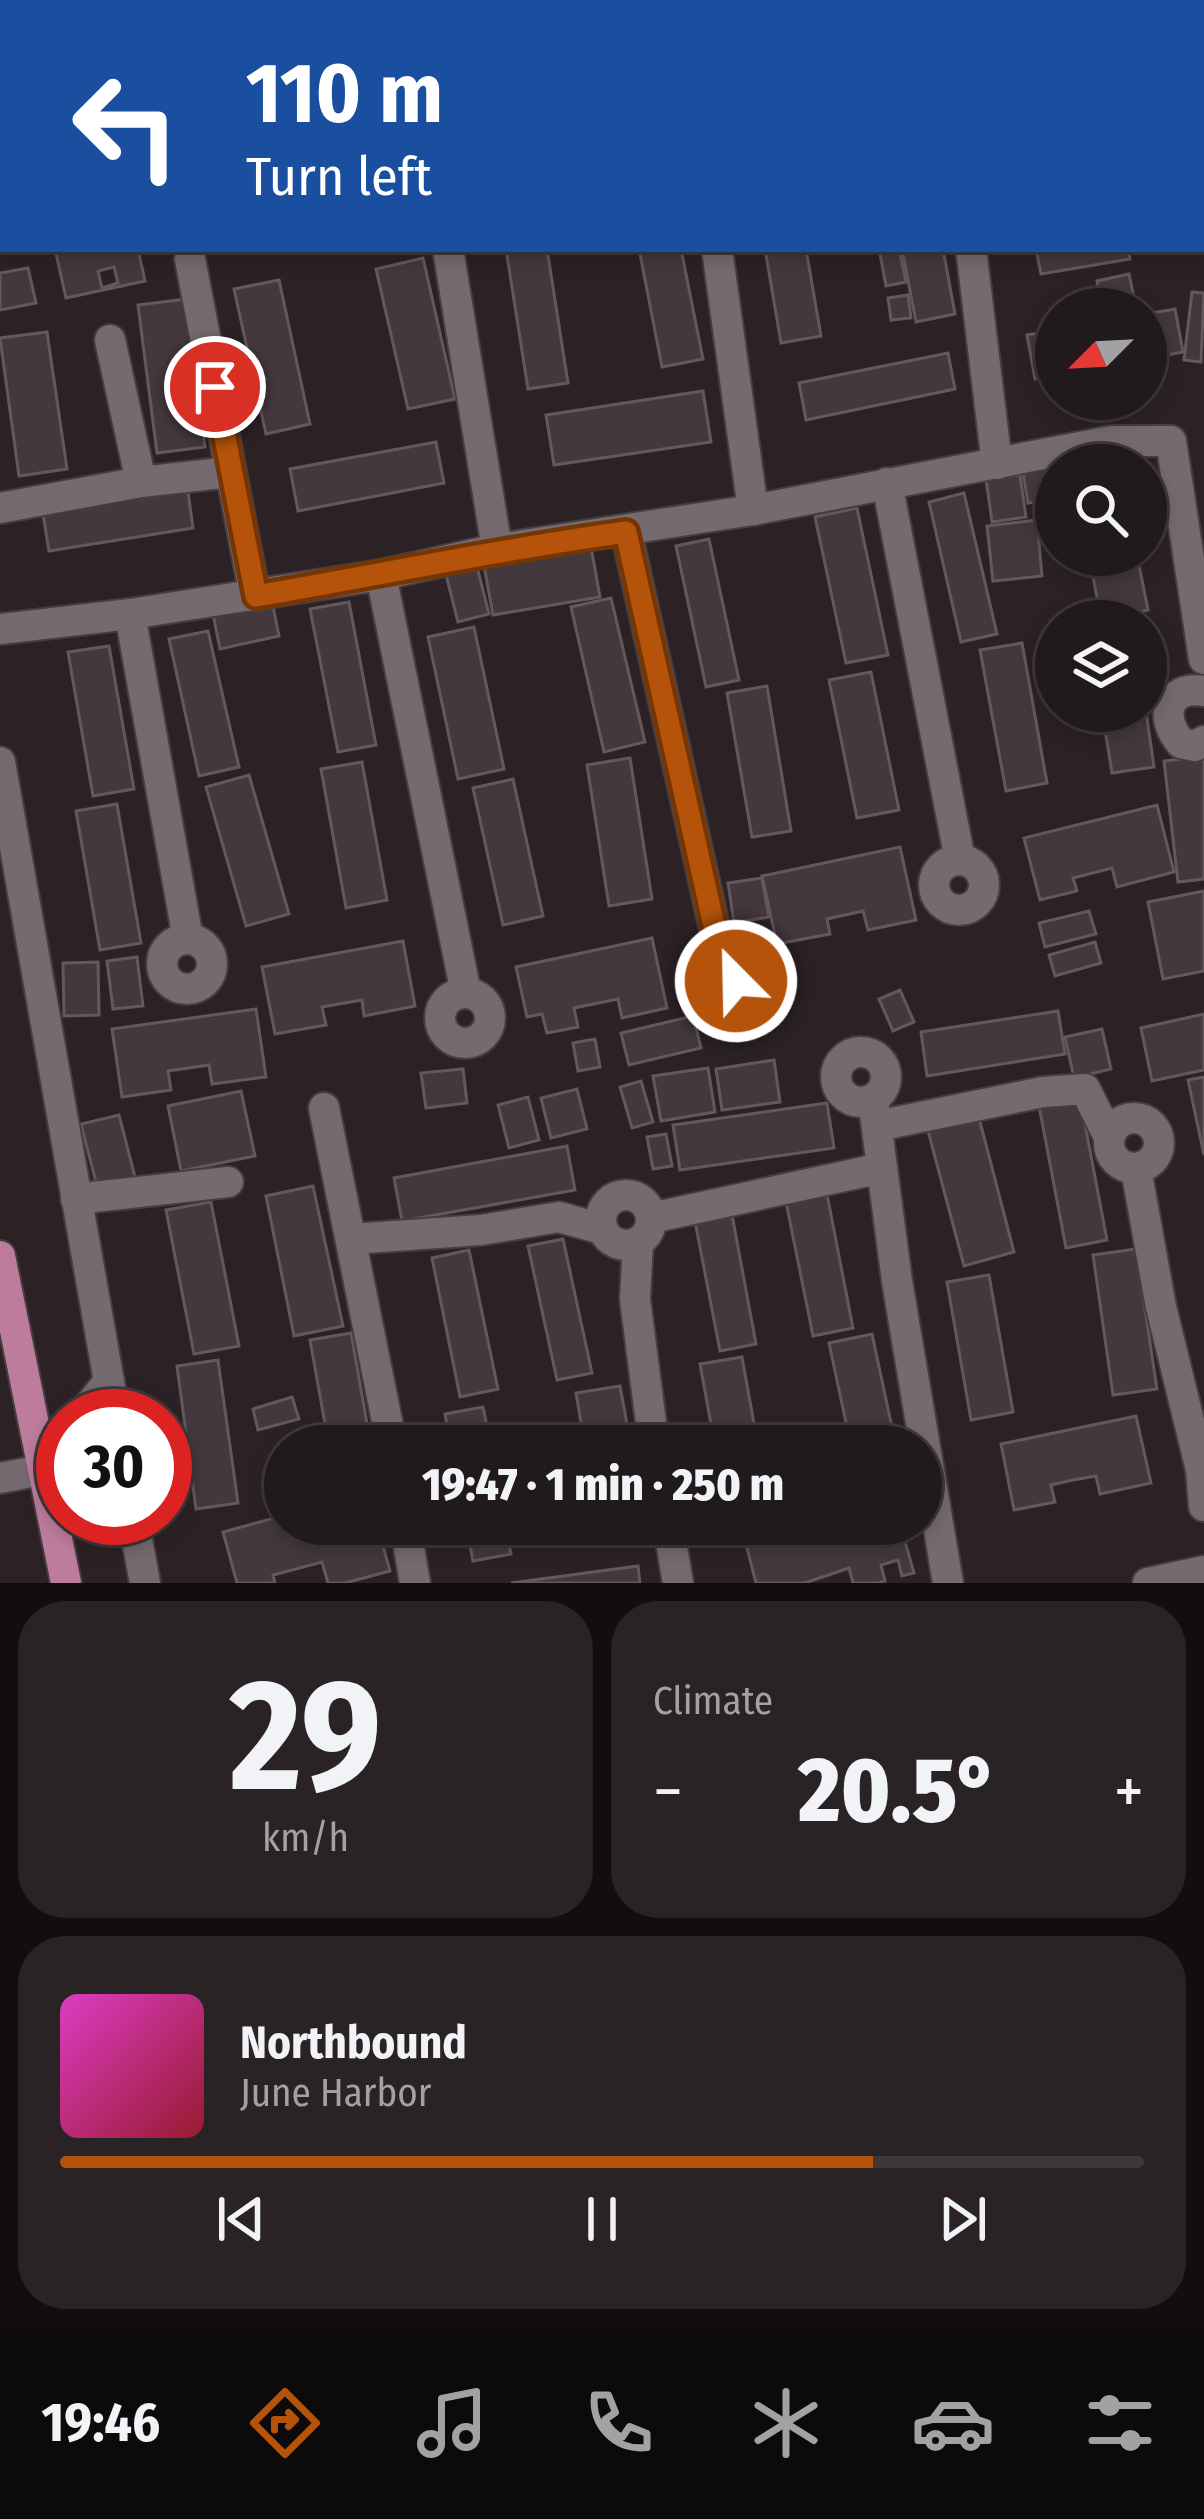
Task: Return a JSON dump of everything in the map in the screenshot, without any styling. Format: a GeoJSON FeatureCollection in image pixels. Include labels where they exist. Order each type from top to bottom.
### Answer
{"type":"FeatureCollection","features":[{"type":"Feature","properties":{"kind":"main road"},"geometry":{"type":"LineString","coordinates":[[0,1256],[36,1439]]}},
{"type":"Feature","properties":{"kind":"main road"},"geometry":{"type":"LineString","coordinates":[[58,1545],[66,1583]]}},
{"type":"Feature","properties":{"kind":"street"},"geometry":{"type":"LineString","coordinates":[[448,252],[497,550]]}},
{"type":"Feature","properties":{"kind":"street"},"geometry":{"type":"LineString","coordinates":[[717,252],[753,510]]}},
{"type":"Feature","properties":{"kind":"street"},"geometry":{"type":"LineString","coordinates":[[971,252],[998,464]]}},
{"type":"Feature","properties":{"kind":"street"},"geometry":{"type":"LineString","coordinates":[[190,259],[256,596]]}},
{"type":"Feature","properties":{"kind":"street"},"geometry":{"type":"LineString","coordinates":[[110,340],[141,482]]}},
{"type":"Feature","properties":{"kind":"street"},"geometry":{"type":"LineString","coordinates":[[0,629],[381,575],[497,550],[753,510],[1111,441],[1171,441],[1204,659]]}},
{"type":"Feature","properties":{"kind":"street"},"geometry":{"type":"LineString","coordinates":[[0,508],[141,482],[231,472]]}},
{"type":"Feature","properties":{"kind":"street"},"geometry":{"type":"LineString","coordinates":[[887,483],[960,860]]}},
{"type":"Feature","properties":{"kind":"street"},"geometry":{"type":"LineString","coordinates":[[626,532],[719,948]]}},
{"type":"Feature","properties":{"kind":"street"},"geometry":{"type":"LineString","coordinates":[[381,575],[466,993]]}},
{"type":"Feature","properties":{"kind":"street"},"geometry":{"type":"LineString","coordinates":[[130,614],[188,939]]}},
{"type":"Feature","properties":{"kind":"street"},"geometry":{"type":"LineString","coordinates":[[1204,691],[1178,694],[1168,705],[1166,719],[1181,743],[1195,746],[1204,741]]}},
{"type":"Feature","properties":{"kind":"street"},"geometry":{"type":"LineString","coordinates":[[0,762],[110,1389]]}},
{"type":"Feature","properties":{"kind":"street"},"geometry":{"type":"LineString","coordinates":[[948,1583],[875,1113],[1085,1089],[1109,1137],[1110,1152],[1122,1166],[1136,1169],[1161,1307],[1202,1470],[1204,1506]]}},
{"type":"Feature","properties":{"kind":"street"},"geometry":{"type":"LineString","coordinates":[[324,1108],[388,1425]]}},
{"type":"Feature","properties":{"kind":"street"},"geometry":{"type":"LineString","coordinates":[[351,1239],[481,1230],[559,1217],[602,1228],[613,1242],[882,1168]]}},
{"type":"Feature","properties":{"kind":"street"},"geometry":{"type":"LineString","coordinates":[[76,1198],[228,1182]]}},
{"type":"Feature","properties":{"kind":"street"},"geometry":{"type":"LineString","coordinates":[[602,1228],[606,1204],[620,1195],[644,1202],[635,1299],[651,1425]]}},
{"type":"Feature","properties":{"kind":"street"},"geometry":{"type":"LineString","coordinates":[[103,1389],[109,1381]]}},
{"type":"Feature","properties":{"kind":"street"},"geometry":{"type":"LineString","coordinates":[[0,1478],[36,1470]]}},
{"type":"Feature","properties":{"kind":"street"},"geometry":{"type":"LineString","coordinates":[[138,1545],[145,1583]]}},
{"type":"Feature","properties":{"kind":"street"},"geometry":{"type":"LineString","coordinates":[[409,1545],[415,1583]]}},
{"type":"Feature","properties":{"kind":"street"},"geometry":{"type":"LineString","coordinates":[[672,1545],[678,1583]]}},
{"type":"Feature","properties":{"kind":"street"},"geometry":{"type":"LineString","coordinates":[[1148,1583],[1204,1571]]}},
{"type":"Feature","properties":{"kind":"building"},"geometry":{"type":"Polygon","coordinates":[[[56,252],[139,252],[145,281],[66,298],[56,252]],[[114,267],[98,271],[102,288],[118,283],[114,267]]]}},
{"type":"Feature","properties":{"kind":"building"},"geometry":{"type":"Polygon","coordinates":[[[506,252],[547,252],[568,383],[528,389],[506,252]]]}},
{"type":"Feature","properties":{"kind":"building"},"geometry":{"type":"Polygon","coordinates":[[[640,252],[682,252],[703,359],[662,367],[640,252]]]}},
{"type":"Feature","properties":{"kind":"building"},"geometry":{"type":"Polygon","coordinates":[[[766,252],[807,252],[821,336],[781,343],[766,252]]]}},
{"type":"Feature","properties":{"kind":"building"},"geometry":{"type":"Polygon","coordinates":[[[880,252],[900,252],[906,282],[886,286],[880,252]]]}},
{"type":"Feature","properties":{"kind":"building"},"geometry":{"type":"Polygon","coordinates":[[[903,252],[944,252],[955,314],[916,322],[903,252]]]}},
{"type":"Feature","properties":{"kind":"building"},"geometry":{"type":"Polygon","coordinates":[[[1037,252],[1129,252],[1130,259],[1041,274],[1037,252]]]}},
{"type":"Feature","properties":{"kind":"building"},"geometry":{"type":"Polygon","coordinates":[[[423,258],[455,399],[408,409],[376,269],[423,258]]]}},
{"type":"Feature","properties":{"kind":"building"},"geometry":{"type":"Polygon","coordinates":[[[28,268],[36,303],[0,310],[0,273],[28,268]]]}},
{"type":"Feature","properties":{"kind":"building"},"geometry":{"type":"Polygon","coordinates":[[[1129,274],[1132,288],[1099,288],[1097,281],[1129,274]]]}},
{"type":"Feature","properties":{"kind":"building"},"geometry":{"type":"Polygon","coordinates":[[[279,280],[310,424],[266,434],[234,289],[279,280]]]}},
{"type":"Feature","properties":{"kind":"building"},"geometry":{"type":"Polygon","coordinates":[[[1192,292],[1204,293],[1201,362],[1184,360],[1192,292]]]}},
{"type":"Feature","properties":{"kind":"building"},"geometry":{"type":"Polygon","coordinates":[[[908,295],[911,318],[891,320],[888,298],[908,295]]]}},
{"type":"Feature","properties":{"kind":"building"},"geometry":{"type":"Polygon","coordinates":[[[186,299],[205,447],[157,453],[138,305],[186,299]]]}},
{"type":"Feature","properties":{"kind":"building"},"geometry":{"type":"Polygon","coordinates":[[[1175,309],[1183,352],[1167,355],[1167,310],[1175,309]]]}},
{"type":"Feature","properties":{"kind":"building"},"geometry":{"type":"Polygon","coordinates":[[[47,332],[67,469],[19,476],[0,338],[47,332]]]}},
{"type":"Feature","properties":{"kind":"building"},"geometry":{"type":"Polygon","coordinates":[[[1035,334],[1035,379],[1027,335],[1035,334]]]}},
{"type":"Feature","properties":{"kind":"building"},"geometry":{"type":"Polygon","coordinates":[[[948,353],[955,389],[806,420],[799,383],[948,353]]]}},
{"type":"Feature","properties":{"kind":"building"},"geometry":{"type":"Polygon","coordinates":[[[703,391],[711,442],[554,465],[546,415],[703,391]]]}},
{"type":"Feature","properties":{"kind":"building"},"geometry":{"type":"Polygon","coordinates":[[[436,442],[444,483],[298,511],[290,469],[436,442]]]}},
{"type":"Feature","properties":{"kind":"building"},"geometry":{"type":"Polygon","coordinates":[[[1035,470],[1035,502],[1028,503],[1023,472],[1035,470]]]}},
{"type":"Feature","properties":{"kind":"building"},"geometry":{"type":"Polygon","coordinates":[[[1020,475],[1026,517],[992,522],[986,479],[1020,475]]]}},
{"type":"Feature","properties":{"kind":"building"},"geometry":{"type":"Polygon","coordinates":[[[187,485],[193,528],[49,551],[42,508],[187,485]]]}},
{"type":"Feature","properties":{"kind":"building"},"geometry":{"type":"Polygon","coordinates":[[[964,493],[997,634],[961,642],[929,502],[964,493]]]}},
{"type":"Feature","properties":{"kind":"building"},"geometry":{"type":"Polygon","coordinates":[[[857,508],[888,655],[846,663],[815,517],[857,508]]]}},
{"type":"Feature","properties":{"kind":"building"},"geometry":{"type":"Polygon","coordinates":[[[1035,520],[1035,576],[1042,576],[993,581],[987,526],[1035,520]]]}},
{"type":"Feature","properties":{"kind":"building"},"geometry":{"type":"Polygon","coordinates":[[[709,539],[739,680],[706,687],[676,546],[709,539]]]}},
{"type":"Feature","properties":{"kind":"building"},"geometry":{"type":"Polygon","coordinates":[[[590,541],[600,597],[493,615],[483,560],[590,541]]]}},
{"type":"Feature","properties":{"kind":"building"},"geometry":{"type":"Polygon","coordinates":[[[475,559],[489,614],[458,622],[444,567],[475,559]]]}},
{"type":"Feature","properties":{"kind":"building"},"geometry":{"type":"Polygon","coordinates":[[[1093,576],[1141,576],[1146,600],[1097,600],[1093,576]]]}},
{"type":"Feature","properties":{"kind":"building"},"geometry":{"type":"Polygon","coordinates":[[[611,598],[645,742],[604,752],[571,607],[611,598]]]}},
{"type":"Feature","properties":{"kind":"building"},"geometry":{"type":"Polygon","coordinates":[[[272,601],[279,636],[220,649],[213,614],[272,601]]]}},
{"type":"Feature","properties":{"kind":"building"},"geometry":{"type":"Polygon","coordinates":[[[349,602],[376,745],[338,752],[310,609],[349,602]]]}},
{"type":"Feature","properties":{"kind":"building"},"geometry":{"type":"Polygon","coordinates":[[[474,627],[504,769],[458,779],[428,637],[474,627]]]}},
{"type":"Feature","properties":{"kind":"building"},"geometry":{"type":"Polygon","coordinates":[[[208,631],[239,767],[199,776],[169,639],[208,631]]]}},
{"type":"Feature","properties":{"kind":"building"},"geometry":{"type":"Polygon","coordinates":[[[1022,643],[1047,783],[1006,791],[980,650],[1022,643]]]}},
{"type":"Feature","properties":{"kind":"building"},"geometry":{"type":"Polygon","coordinates":[[[109,646],[134,789],[93,796],[68,652],[109,646]]]}},
{"type":"Feature","properties":{"kind":"building"},"geometry":{"type":"Polygon","coordinates":[[[871,672],[899,810],[857,818],[829,680],[871,672]]]}},
{"type":"Feature","properties":{"kind":"building"},"geometry":{"type":"Polygon","coordinates":[[[767,686],[791,831],[752,837],[727,693],[767,686]]]}},
{"type":"Feature","properties":{"kind":"building"},"geometry":{"type":"Polygon","coordinates":[[[1105,732],[1149,732],[1154,767],[1112,773],[1105,732]]]}},
{"type":"Feature","properties":{"kind":"building"},"geometry":{"type":"Polygon","coordinates":[[[1204,756],[1204,879],[1178,882],[1164,761],[1204,756]]]}},
{"type":"Feature","properties":{"kind":"building"},"geometry":{"type":"Polygon","coordinates":[[[630,758],[652,899],[609,906],[587,765],[630,758]]]}},
{"type":"Feature","properties":{"kind":"building"},"geometry":{"type":"Polygon","coordinates":[[[362,762],[387,900],[346,908],[321,769],[362,762]]]}},
{"type":"Feature","properties":{"kind":"building"},"geometry":{"type":"Polygon","coordinates":[[[249,775],[289,914],[246,926],[206,787],[249,775]]]}},
{"type":"Feature","properties":{"kind":"building"},"geometry":{"type":"Polygon","coordinates":[[[513,779],[543,916],[503,925],[473,788],[513,779]]]}},
{"type":"Feature","properties":{"kind":"building"},"geometry":{"type":"Polygon","coordinates":[[[117,804],[141,943],[100,950],[76,811],[117,804]]]}},
{"type":"Feature","properties":{"kind":"building"},"geometry":{"type":"Polygon","coordinates":[[[1157,805],[1174,872],[1117,887],[1112,868],[1073,878],[1077,891],[1040,900],[1024,838],[1157,805]]]}},
{"type":"Feature","properties":{"kind":"building"},"geometry":{"type":"Polygon","coordinates":[[[900,847],[916,920],[868,930],[863,911],[827,919],[830,934],[777,944],[762,876],[900,847]]]}},
{"type":"Feature","properties":{"kind":"building"},"geometry":{"type":"Polygon","coordinates":[[[762,878],[769,917],[734,923],[728,883],[762,878]]]}},
{"type":"Feature","properties":{"kind":"building"},"geometry":{"type":"Polygon","coordinates":[[[1204,891],[1204,971],[1163,979],[1148,902],[1204,891]]]}},
{"type":"Feature","properties":{"kind":"building"},"geometry":{"type":"Polygon","coordinates":[[[1089,911],[1096,934],[1045,947],[1039,923],[1089,911]]]}},
{"type":"Feature","properties":{"kind":"building"},"geometry":{"type":"Polygon","coordinates":[[[652,938],[667,1008],[622,1018],[618,999],[574,1008],[578,1027],[547,1033],[542,1014],[527,1017],[516,967],[652,938]]]}},
{"type":"Feature","properties":{"kind":"building"},"geometry":{"type":"Polygon","coordinates":[[[403,941],[415,1006],[364,1016],[362,1000],[322,1007],[326,1025],[275,1034],[262,967],[403,941]]]}},
{"type":"Feature","properties":{"kind":"building"},"geometry":{"type":"Polygon","coordinates":[[[1095,942],[1101,963],[1055,976],[1049,955],[1095,942]]]}},
{"type":"Feature","properties":{"kind":"building"},"geometry":{"type":"Polygon","coordinates":[[[771,955],[780,993],[750,1000],[741,962],[771,955]]]}},
{"type":"Feature","properties":{"kind":"building"},"geometry":{"type":"Polygon","coordinates":[[[137,957],[143,1006],[113,1009],[107,961],[137,957]]]}},
{"type":"Feature","properties":{"kind":"building"},"geometry":{"type":"Polygon","coordinates":[[[98,962],[99,1015],[64,1016],[63,963],[98,962]]]}},
{"type":"Feature","properties":{"kind":"building"},"geometry":{"type":"Polygon","coordinates":[[[900,990],[914,1022],[893,1031],[879,999],[900,990]]]}},
{"type":"Feature","properties":{"kind":"building"},"geometry":{"type":"Polygon","coordinates":[[[256,1009],[266,1077],[212,1084],[209,1065],[168,1071],[171,1090],[122,1097],[112,1029],[256,1009]]]}},
{"type":"Feature","properties":{"kind":"building"},"geometry":{"type":"Polygon","coordinates":[[[1058,1011],[1065,1054],[927,1076],[921,1032],[1058,1011]]]}},
{"type":"Feature","properties":{"kind":"building"},"geometry":{"type":"Polygon","coordinates":[[[1204,1014],[1204,1070],[1152,1081],[1141,1028],[1204,1014]]]}},
{"type":"Feature","properties":{"kind":"building"},"geometry":{"type":"Polygon","coordinates":[[[693,1016],[701,1048],[629,1065],[621,1033],[693,1016]]]}},
{"type":"Feature","properties":{"kind":"building"},"geometry":{"type":"Polygon","coordinates":[[[1102,1029],[1111,1069],[1074,1078],[1065,1037],[1102,1029]]]}},
{"type":"Feature","properties":{"kind":"building"},"geometry":{"type":"Polygon","coordinates":[[[595,1039],[600,1067],[578,1071],[573,1043],[595,1039]]]}},
{"type":"Feature","properties":{"kind":"building"},"geometry":{"type":"Polygon","coordinates":[[[774,1060],[780,1102],[722,1110],[716,1069],[774,1060]]]}},
{"type":"Feature","properties":{"kind":"building"},"geometry":{"type":"Polygon","coordinates":[[[708,1068],[715,1112],[661,1121],[653,1076],[708,1068]]]}},
{"type":"Feature","properties":{"kind":"building"},"geometry":{"type":"Polygon","coordinates":[[[463,1069],[467,1103],[426,1108],[421,1073],[463,1069]]]}},
{"type":"Feature","properties":{"kind":"building"},"geometry":{"type":"Polygon","coordinates":[[[1204,1077],[1204,1155],[1188,1080],[1204,1077]]]}},
{"type":"Feature","properties":{"kind":"building"},"geometry":{"type":"Polygon","coordinates":[[[641,1081],[653,1122],[632,1128],[620,1087],[641,1081]]]}},
{"type":"Feature","properties":{"kind":"building"},"geometry":{"type":"Polygon","coordinates":[[[577,1089],[587,1129],[551,1138],[541,1098],[577,1089]]]}},
{"type":"Feature","properties":{"kind":"building"},"geometry":{"type":"Polygon","coordinates":[[[241,1091],[255,1156],[181,1171],[168,1106],[241,1091]]]}},
{"type":"Feature","properties":{"kind":"building"},"geometry":{"type":"Polygon","coordinates":[[[528,1097],[539,1140],[509,1148],[498,1105],[528,1097]]]}},
{"type":"Feature","properties":{"kind":"building"},"geometry":{"type":"Polygon","coordinates":[[[1080,1098],[1107,1240],[1066,1248],[1039,1106],[1080,1098]]]}},
{"type":"Feature","properties":{"kind":"building"},"geometry":{"type":"Polygon","coordinates":[[[827,1103],[834,1148],[680,1170],[673,1125],[827,1103]]]}},
{"type":"Feature","properties":{"kind":"building"},"geometry":{"type":"Polygon","coordinates":[[[978,1114],[1014,1252],[964,1266],[927,1127],[978,1114]]]}},
{"type":"Feature","properties":{"kind":"building"},"geometry":{"type":"Polygon","coordinates":[[[119,1115],[135,1177],[97,1186],[81,1124],[119,1115]]]}},
{"type":"Feature","properties":{"kind":"building"},"geometry":{"type":"Polygon","coordinates":[[[666,1134],[672,1166],[653,1169],[647,1137],[666,1134]]]}},
{"type":"Feature","properties":{"kind":"building"},"geometry":{"type":"Polygon","coordinates":[[[567,1146],[575,1190],[402,1221],[394,1178],[567,1146]]]}},
{"type":"Feature","properties":{"kind":"building"},"geometry":{"type":"Polygon","coordinates":[[[825,1184],[853,1328],[813,1336],[784,1192],[825,1184]]]}},
{"type":"Feature","properties":{"kind":"building"},"geometry":{"type":"Polygon","coordinates":[[[313,1186],[343,1326],[294,1336],[266,1196],[313,1186]]]}},
{"type":"Feature","properties":{"kind":"building"},"geometry":{"type":"Polygon","coordinates":[[[211,1202],[239,1346],[194,1354],[166,1210],[211,1202]]]}},
{"type":"Feature","properties":{"kind":"building"},"geometry":{"type":"Polygon","coordinates":[[[730,1204],[756,1344],[720,1351],[693,1211],[730,1204]]]}},
{"type":"Feature","properties":{"kind":"building"},"geometry":{"type":"Polygon","coordinates":[[[563,1239],[592,1373],[557,1380],[528,1246],[563,1239]]]}},
{"type":"Feature","properties":{"kind":"building"},"geometry":{"type":"Polygon","coordinates":[[[1136,1249],[1157,1389],[1113,1395],[1093,1255],[1136,1249]]]}},
{"type":"Feature","properties":{"kind":"building"},"geometry":{"type":"Polygon","coordinates":[[[469,1250],[498,1389],[460,1397],[432,1258],[469,1250]]]}},
{"type":"Feature","properties":{"kind":"building"},"geometry":{"type":"Polygon","coordinates":[[[989,1275],[1013,1412],[971,1420],[947,1282],[989,1275]]]}},
{"type":"Feature","properties":{"kind":"building"},"geometry":{"type":"Polygon","coordinates":[[[351,1333],[367,1425],[325,1425],[310,1340],[351,1333]]]}},
{"type":"Feature","properties":{"kind":"building"},"geometry":{"type":"Polygon","coordinates":[[[872,1334],[892,1425],[847,1425],[829,1343],[872,1334]]]}},
{"type":"Feature","properties":{"kind":"building"},"geometry":{"type":"Polygon","coordinates":[[[742,1357],[754,1425],[711,1425],[700,1364],[742,1357]]]}},
{"type":"Feature","properties":{"kind":"building"},"geometry":{"type":"Polygon","coordinates":[[[218,1360],[238,1503],[196,1509],[192,1389],[180,1389],[177,1366],[218,1360]]]}},
{"type":"Feature","properties":{"kind":"building"},"geometry":{"type":"Polygon","coordinates":[[[620,1386],[627,1425],[581,1425],[576,1393],[620,1386]]]}},
{"type":"Feature","properties":{"kind":"building"},"geometry":{"type":"Polygon","coordinates":[[[292,1397],[299,1419],[258,1430],[253,1409],[292,1397]]]}},
{"type":"Feature","properties":{"kind":"building"},"geometry":{"type":"Polygon","coordinates":[[[483,1407],[487,1425],[447,1425],[445,1414],[483,1407]]]}},
{"type":"Feature","properties":{"kind":"building"},"geometry":{"type":"Polygon","coordinates":[[[1136,1416],[1151,1483],[1100,1494],[1096,1476],[1073,1480],[1051,1485],[1055,1502],[1014,1510],[1001,1444],[1136,1416]]]}},
{"type":"Feature","properties":{"kind":"building"},"geometry":{"type":"Polygon","coordinates":[[[264,1521],[264,1545],[383,1545],[390,1571],[328,1583],[322,1562],[273,1575],[275,1583],[237,1583],[223,1532],[264,1521]]]}},
{"type":"Feature","properties":{"kind":"building"},"geometry":{"type":"Polygon","coordinates":[[[470,1545],[509,1545],[511,1554],[473,1561],[470,1545]]]}},
{"type":"Feature","properties":{"kind":"building"},"geometry":{"type":"Polygon","coordinates":[[[746,1545],[906,1545],[914,1573],[902,1576],[898,1560],[881,1565],[885,1581],[877,1583],[853,1583],[849,1568],[805,1583],[756,1583],[746,1545]]]}},
{"type":"Feature","properties":{"kind":"building"},"geometry":{"type":"Polygon","coordinates":[[[638,1566],[640,1583],[511,1583],[638,1566]]]}},
{"type":"Feature","properties":{"kind":"route"},"geometry":{"type":"LineString","coordinates":[[215,387],[256,596],[497,550],[626,532],[719,948],[733,952],[736,981]]}}]}
